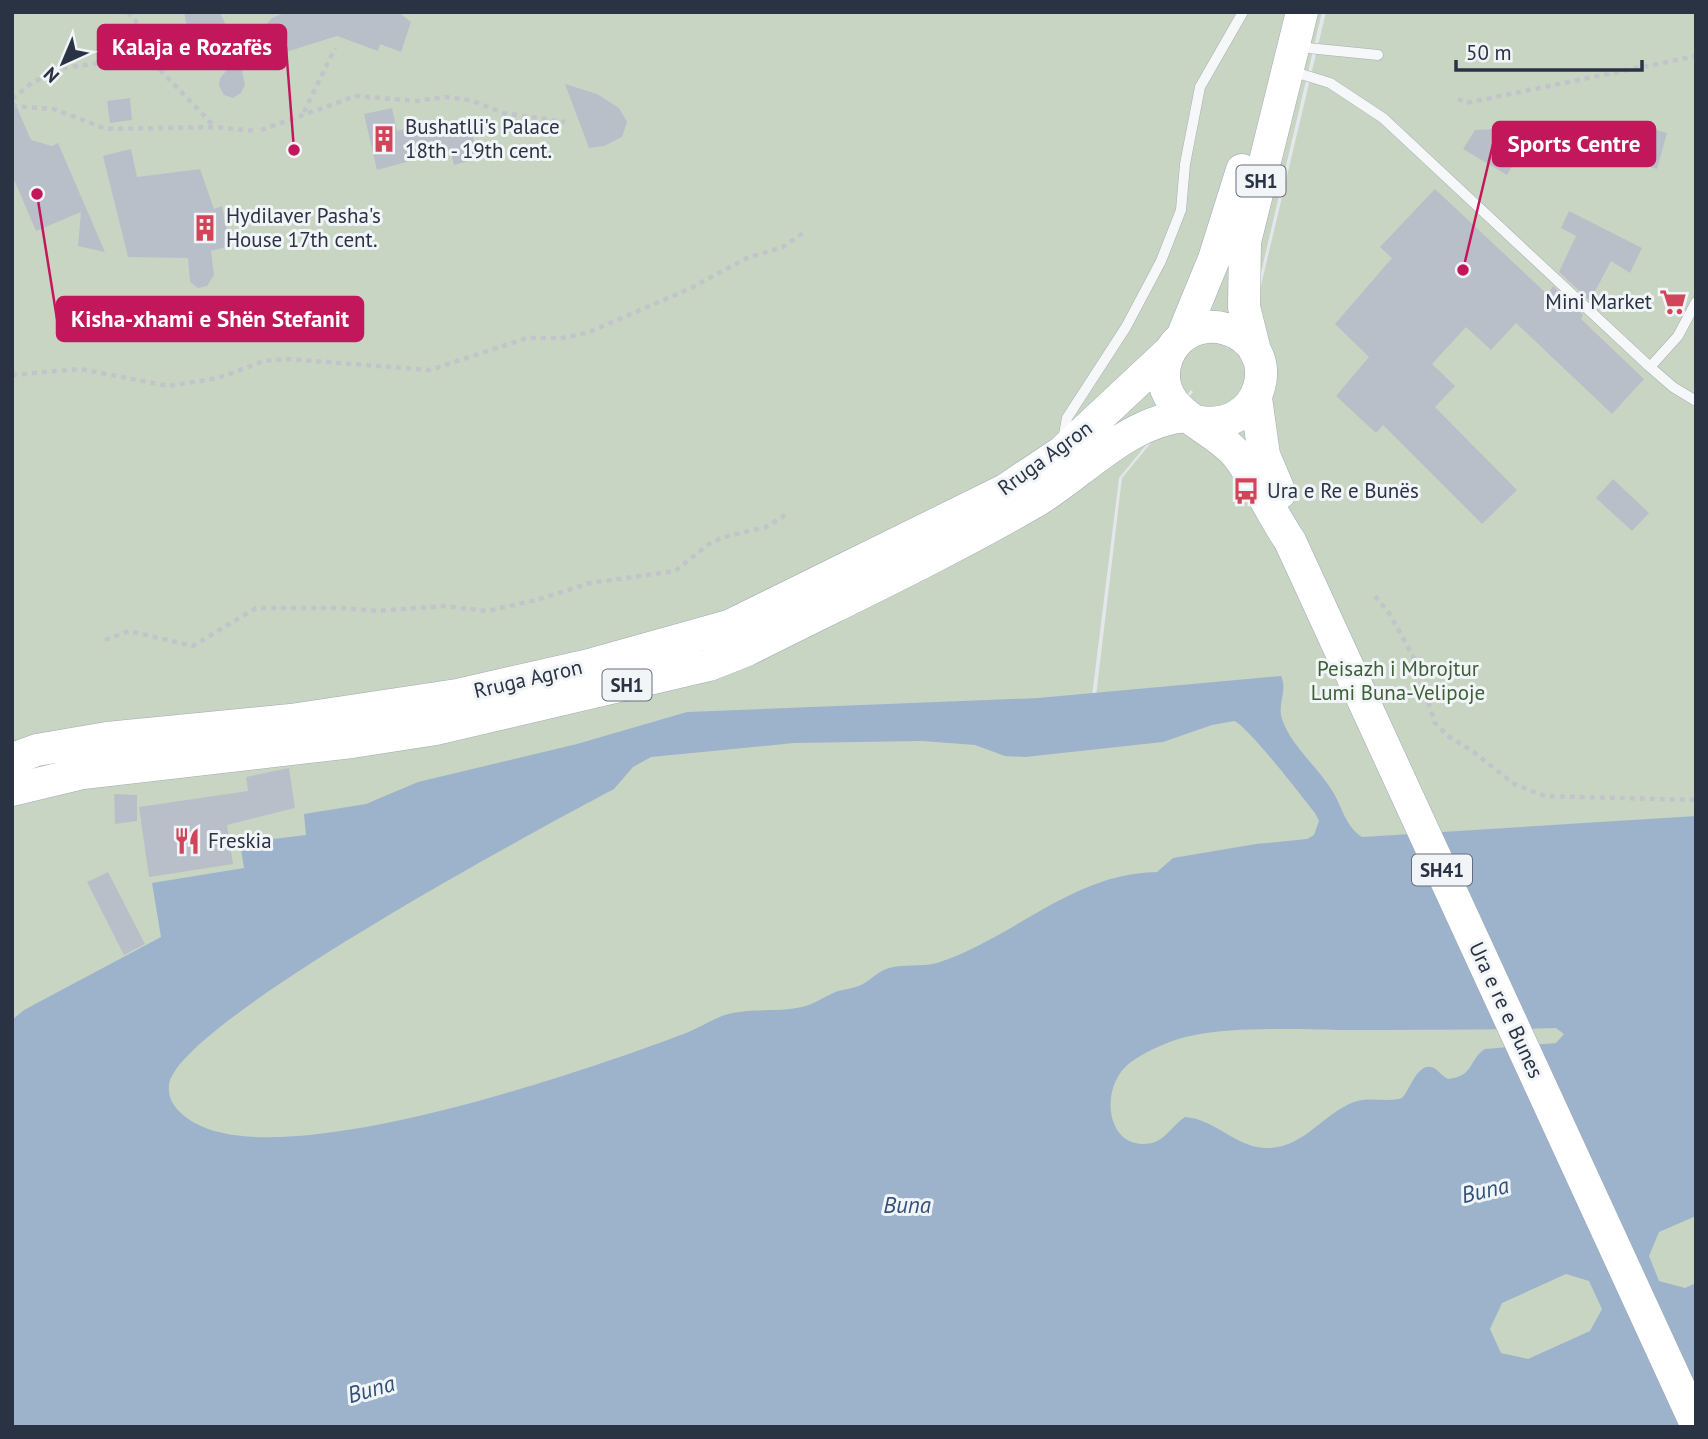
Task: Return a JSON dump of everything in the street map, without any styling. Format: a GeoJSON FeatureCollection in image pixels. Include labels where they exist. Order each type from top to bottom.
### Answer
{"type":"FeatureCollection","features":[{"type":"Feature","properties":{"kind":"main road","name":"Rruga Agron"},"geometry":{"type":"LineString","coordinates":[[12,760],[37,750],[107,738],[291,720],[457,695],[696,637],[729,626],[1005,491],[1062,452],[1176,344],[1200,297],[1233,204],[1281,12]]}},
{"type":"Feature","properties":{"kind":"main road","name":"SH1"},"geometry":{"type":"LineString","coordinates":[[1255,351],[1244,307],[1245,242],[1302,12]]}},
{"type":"Feature","properties":{"kind":"main road"},"geometry":{"type":"LineString","coordinates":[[1217,327],[1243,337],[1255,351],[1261,374],[1255,398],[1249,407],[1230,421],[1219,424],[1191,419],[1172,401],[1164,382],[1176,344],[1199,328],[1217,327]]}},
{"type":"Feature","properties":{"kind":"main road","name":"SH41"},"geometry":{"type":"LineString","coordinates":[[1255,398],[1264,455],[1291,523],[1290,541]]}},
{"type":"Feature","properties":{"kind":"main road","name":"Rruga Agron"},"geometry":{"type":"LineString","coordinates":[[12,790],[83,773],[352,742],[436,729],[709,665],[747,650],[988,528],[1035,502],[1144,428],[1172,417],[1191,419]]}},
{"type":"Feature","properties":{"kind":"main road","name":"SH41"},"geometry":{"type":"LineString","coordinates":[[1191,419],[1225,442],[1247,468],[1290,541]]}},
{"type":"Feature","properties":{"kind":"main road","name":"Ura e re e Bunes"},"geometry":{"type":"LineString","coordinates":[[1290,541],[1696,1424]]}},
{"type":"Feature","properties":{"kind":"lane"},"geometry":{"type":"LineString","coordinates":[[1062,452],[1067,418],[1126,327],[1161,261],[1181,210],[1185,164],[1200,87],[1243,12]]}},
{"type":"Feature","properties":{"kind":"lane"},"geometry":{"type":"LineString","coordinates":[[1290,59],[1378,55]]}},
{"type":"Feature","properties":{"kind":"lane"},"geometry":{"type":"LineString","coordinates":[[1290,59],[1383,118],[1650,367],[1673,387],[1696,401]]}},
{"type":"Feature","properties":{"kind":"lane"},"geometry":{"type":"LineString","coordinates":[[1650,367],[1678,336],[1696,302]]}},
{"type":"Feature","properties":{"kind":"path"},"geometry":{"type":"LineString","coordinates":[[128,12],[141,28],[141,50],[215,127]]}},
{"type":"Feature","properties":{"kind":"path"},"geometry":{"type":"LineString","coordinates":[[303,113],[335,48]]}},
{"type":"Feature","properties":{"kind":"path"},"geometry":{"type":"LineString","coordinates":[[12,99],[33,82],[63,68],[108,62],[141,50]]}},
{"type":"Feature","properties":{"kind":"path"},"geometry":{"type":"LineString","coordinates":[[1458,99],[1466,103],[1696,56]]}},
{"type":"Feature","properties":{"kind":"path"},"geometry":{"type":"LineString","coordinates":[[12,106],[54,109],[106,129],[215,127],[259,130],[356,96],[416,101],[445,97],[470,100],[504,113],[565,122]]}},
{"type":"Feature","properties":{"kind":"path"},"geometry":{"type":"LineString","coordinates":[[12,375],[88,369],[169,386],[218,378],[264,361],[288,359],[430,370],[527,338],[562,338],[586,332],[689,289],[739,262],[783,247],[803,233]]}},
{"type":"Feature","properties":{"kind":"path"},"geometry":{"type":"LineString","coordinates":[[105,640],[129,631],[193,646],[256,608],[342,608],[376,611],[445,606],[486,611],[512,607],[590,583],[675,571],[709,544],[724,537],[766,527],[787,514]]}},
{"type":"Feature","properties":{"kind":"path"},"geometry":{"type":"LineString","coordinates":[[1375,596],[1389,613],[1413,659],[1435,723],[1448,736],[1471,750],[1514,784],[1545,796],[1696,800]]}},
{"type":"Feature","properties":{"kind":"green space","name":"Peisazh i Mbrojtur Lumi Buna-Velipoje"},"geometry":{"type":"Polygon","coordinates":[[[12,12],[1322,12],[1252,311],[1226,347],[1228,349],[1253,319],[1326,12],[1696,12],[1696,1427],[1538,1427],[1379,1240],[12,1427],[12,12]],[[1191,390],[1119,478],[1092,696],[1096,696],[1122,478],[1193,392],[1191,390]]]}},
{"type":"Feature","properties":{"kind":"water","name":"Buna"},"geometry":{"type":"Polygon","coordinates":[[[1281,676],[1281,713],[1286,729],[1333,792],[1352,828],[1362,837],[1696,816],[1696,1216],[1659,1232],[1649,1256],[1659,1281],[1685,1288],[1696,1283],[1696,1427],[12,1427],[12,1020],[24,1010],[161,937],[152,883],[244,868],[240,843],[306,835],[304,814],[366,804],[418,782],[577,744],[687,712],[1038,698],[1281,676]],[[1234,721],[1212,725],[1163,742],[1025,757],[1005,756],[975,745],[922,741],[794,743],[651,757],[633,767],[614,789],[445,882],[368,928],[232,1018],[187,1056],[169,1085],[170,1097],[180,1112],[195,1123],[238,1136],[296,1136],[364,1127],[438,1111],[512,1091],[641,1050],[732,1013],[802,1007],[838,991],[861,985],[889,968],[937,963],[965,952],[1071,895],[1098,883],[1127,875],[1157,872],[1173,858],[1256,844],[1307,839],[1314,835],[1319,821],[1315,813],[1262,748],[1234,721]],[[1556,1028],[1265,1029],[1228,1031],[1178,1039],[1146,1053],[1120,1072],[1111,1100],[1116,1128],[1124,1138],[1136,1143],[1152,1143],[1185,1117],[1206,1122],[1243,1143],[1264,1148],[1278,1147],[1301,1137],[1354,1102],[1402,1098],[1423,1068],[1434,1068],[1448,1079],[1457,1077],[1467,1071],[1485,1049],[1556,1043],[1564,1034],[1556,1028]],[[1566,1274],[1502,1303],[1490,1329],[1501,1353],[1528,1359],[1590,1331],[1602,1309],[1589,1281],[1566,1274]]]}},
{"type":"Feature","properties":{"kind":"building"},"geometry":{"type":"Polygon","coordinates":[[[184,12],[220,12],[229,33],[204,44],[190,42],[184,12]]]}},
{"type":"Feature","properties":{"kind":"building"},"geometry":{"type":"Polygon","coordinates":[[[287,12],[398,12],[411,22],[401,52],[380,44],[378,51],[337,36],[241,66],[245,85],[241,93],[233,98],[224,95],[219,86],[220,78],[272,18],[287,12]]]}},
{"type":"Feature","properties":{"kind":"building"},"geometry":{"type":"Polygon","coordinates":[[[565,84],[597,94],[619,108],[627,122],[622,137],[604,146],[589,148],[565,84]]]}},
{"type":"Feature","properties":{"kind":"building"},"geometry":{"type":"Polygon","coordinates":[[[12,96],[31,140],[52,146],[58,143],[105,252],[78,246],[81,212],[36,231],[12,175],[12,96]]]}},
{"type":"Feature","properties":{"kind":"building"},"geometry":{"type":"Polygon","coordinates":[[[130,98],[132,120],[110,123],[107,101],[130,98]]]}},
{"type":"Feature","properties":{"kind":"building"},"geometry":{"type":"Polygon","coordinates":[[[392,108],[397,131],[428,123],[430,131],[468,120],[479,158],[454,165],[450,150],[377,170],[364,114],[392,108]]]}},
{"type":"Feature","properties":{"kind":"building"},"geometry":{"type":"Polygon","coordinates":[[[1632,123],[1667,133],[1657,169],[1617,158],[1623,135],[1628,136],[1632,123]]]}},
{"type":"Feature","properties":{"kind":"building"},"geometry":{"type":"Polygon","coordinates":[[[1495,129],[1524,146],[1507,175],[1463,149],[1475,130],[1495,129]]]}},
{"type":"Feature","properties":{"kind":"building"},"geometry":{"type":"Polygon","coordinates":[[[131,149],[137,177],[200,169],[214,209],[222,206],[230,246],[211,251],[214,275],[207,286],[198,288],[190,282],[188,258],[128,257],[103,156],[131,149]]]}},
{"type":"Feature","properties":{"kind":"building"},"geometry":{"type":"Polygon","coordinates":[[[1435,189],[1548,295],[1553,286],[1583,315],[1581,319],[1644,379],[1612,414],[1516,323],[1491,350],[1466,327],[1432,364],[1455,386],[1435,407],[1517,490],[1482,524],[1383,425],[1376,433],[1336,396],[1369,357],[1335,324],[1392,258],[1380,247],[1435,189]]]}},
{"type":"Feature","properties":{"kind":"building"},"geometry":{"type":"Polygon","coordinates":[[[1569,211],[1642,248],[1630,273],[1611,261],[1590,301],[1559,272],[1576,236],[1561,228],[1569,211]]]}},
{"type":"Feature","properties":{"kind":"building"},"geometry":{"type":"Polygon","coordinates":[[[1613,479],[1649,513],[1632,531],[1596,498],[1613,479]]]}},
{"type":"Feature","properties":{"kind":"building","name":"Freskia"},"geometry":{"type":"Polygon","coordinates":[[[289,768],[295,808],[227,825],[233,864],[149,877],[139,807],[248,791],[246,777],[289,768]]]}},
{"type":"Feature","properties":{"kind":"building"},"geometry":{"type":"Polygon","coordinates":[[[114,794],[137,795],[137,821],[115,824],[114,794]]]}},
{"type":"Feature","properties":{"kind":"building"},"geometry":{"type":"Polygon","coordinates":[[[108,872],[145,944],[124,955],[87,882],[108,872]]]}},
{"type":"Feature","properties":{"kind":"place","name":"Bushatlli's Palace 18th - 19th cent."},"geometry":{"type":"Point","coordinates":[384,139]}},
{"type":"Feature","properties":{"kind":"place","name":"Kalaja e Rozafës"},"geometry":{"type":"Point","coordinates":[294,150]}},
{"type":"Feature","properties":{"kind":"place","name":"Kisha-xhami e Shën Stefanit"},"geometry":{"type":"Point","coordinates":[37,194]}},
{"type":"Feature","properties":{"kind":"place","name":"Hydilaver Pasha's House 17th cent."},"geometry":{"type":"Point","coordinates":[205,228]}},
{"type":"Feature","properties":{"kind":"place","name":"Sports Centre"},"geometry":{"type":"Point","coordinates":[1463,270]}},
{"type":"Feature","properties":{"kind":"place","name":"Mini Market"},"geometry":{"type":"Point","coordinates":[1673,302]}},
{"type":"Feature","properties":{"kind":"place","name":"Ura e Re e Bunës"},"geometry":{"type":"Point","coordinates":[1246,491]}},
{"type":"Feature","properties":{"kind":"place","name":"Freskia"},"geometry":{"type":"Point","coordinates":[187,841]}}]}
